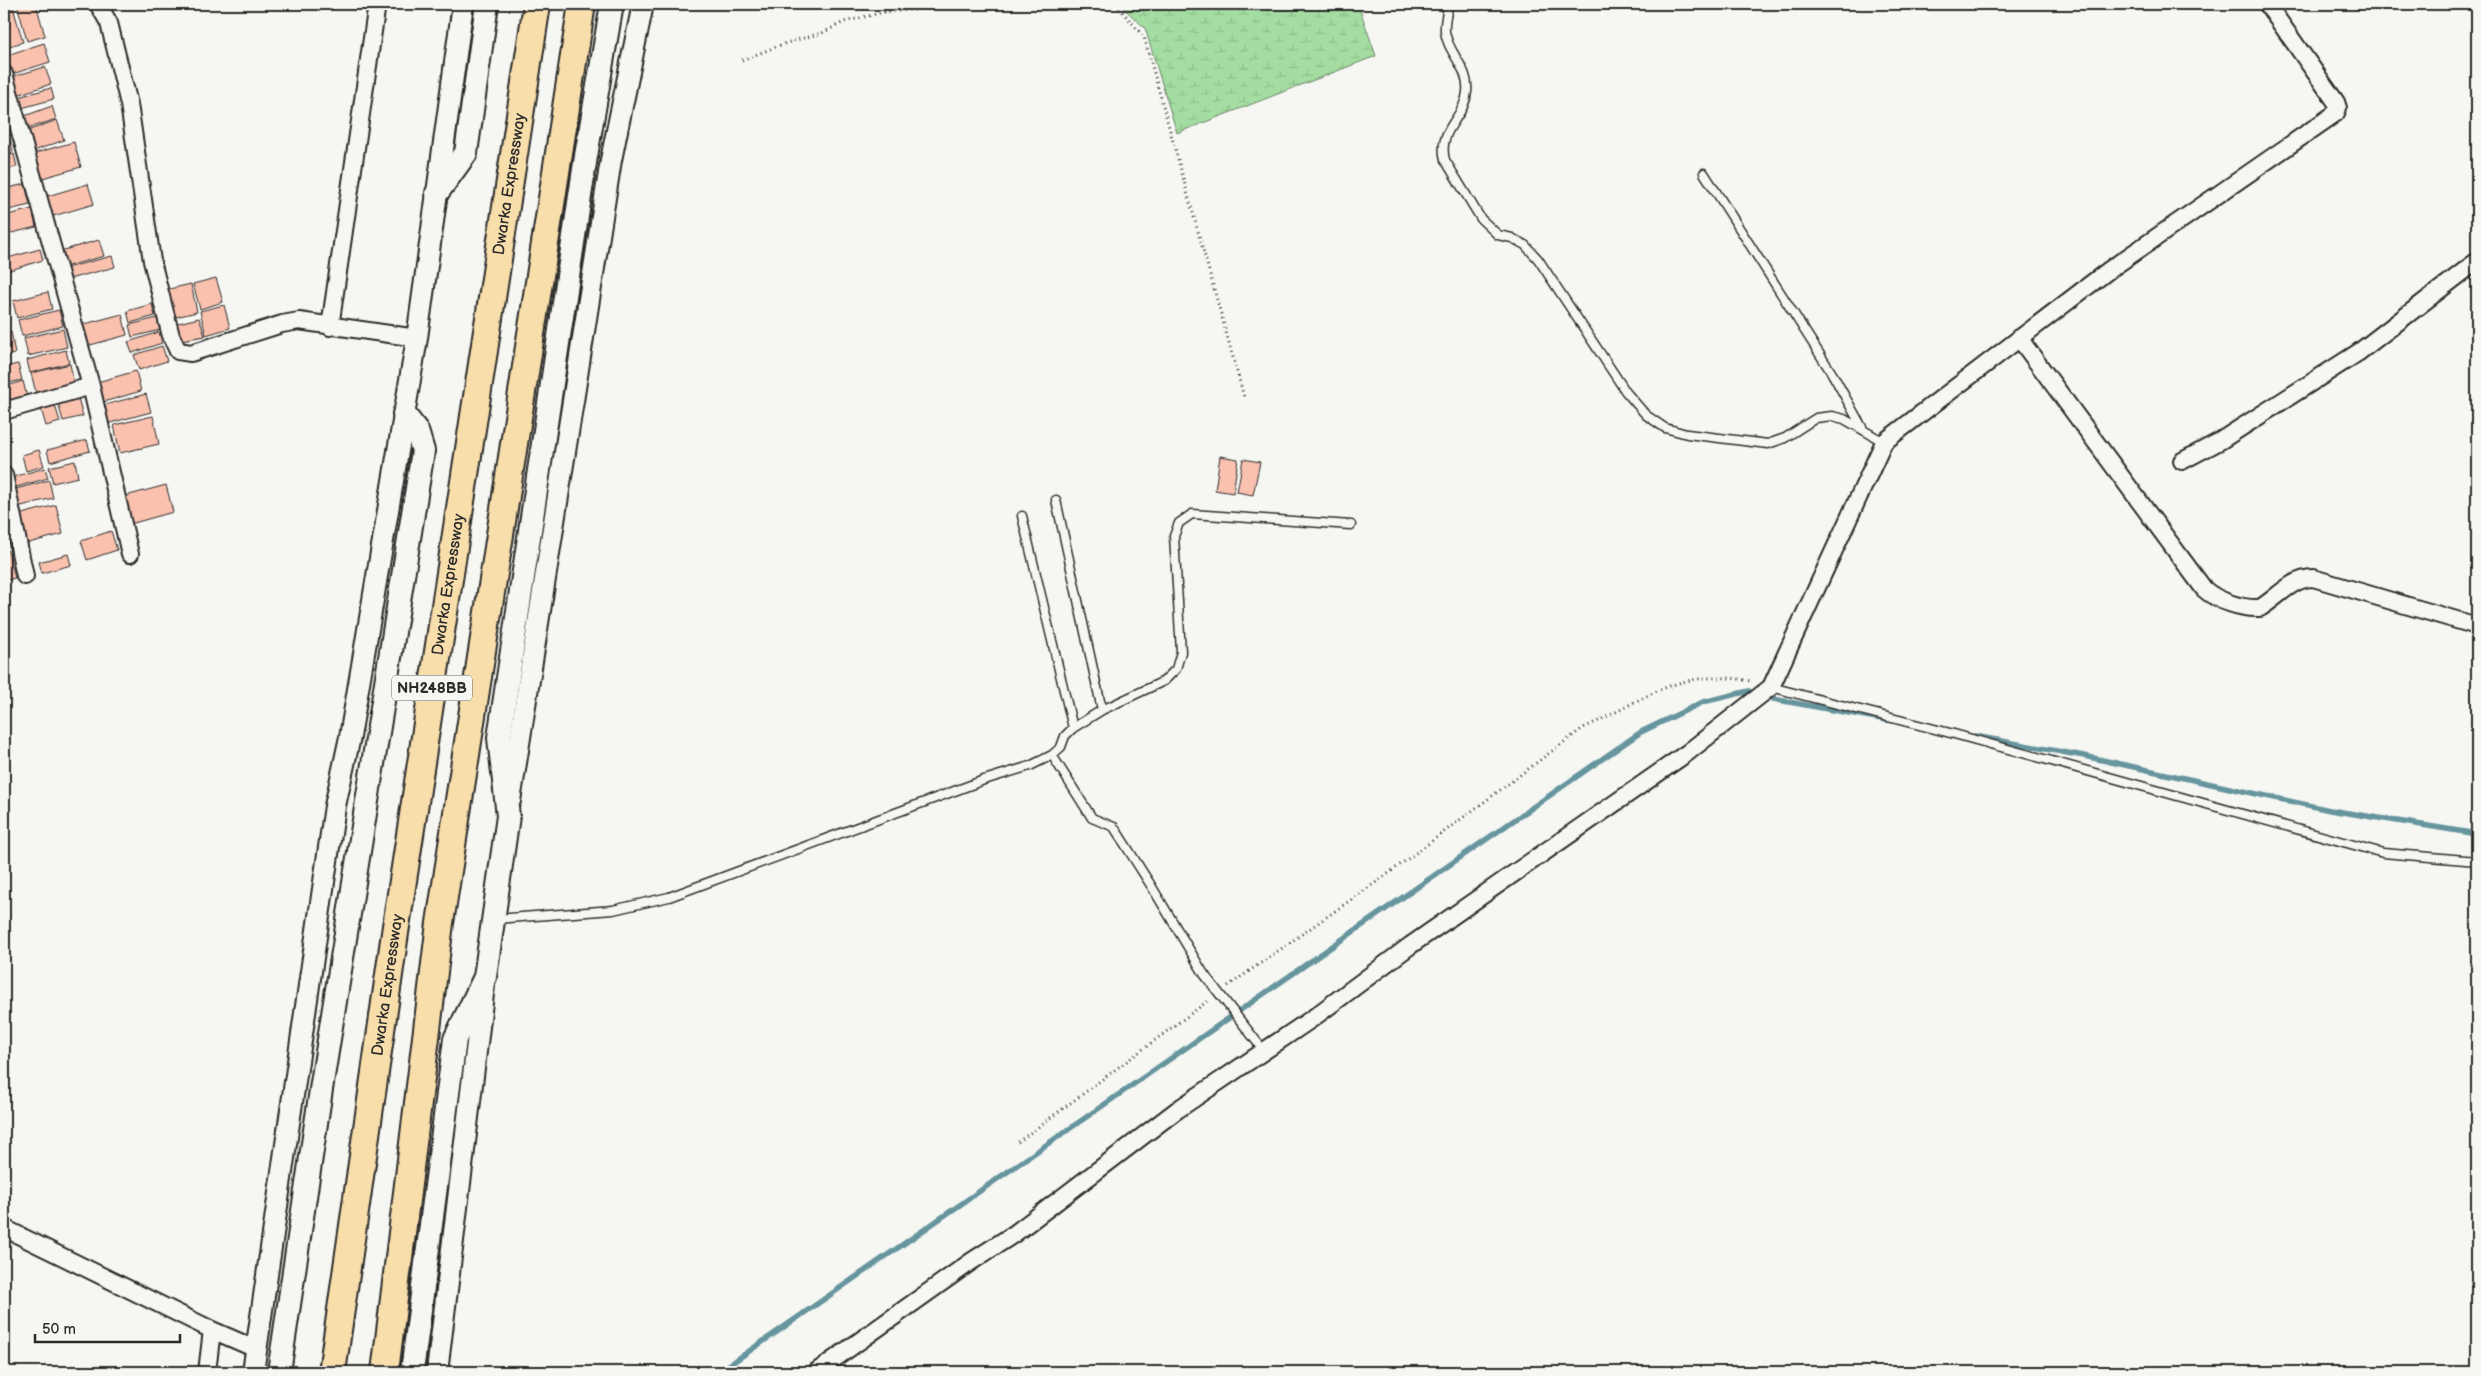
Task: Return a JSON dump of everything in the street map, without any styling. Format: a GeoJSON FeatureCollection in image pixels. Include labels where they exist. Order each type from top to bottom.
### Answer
{"type":"FeatureCollection","features":[{"type":"Feature","properties":{"kind":"highway","name":"Dwarka Expressway"},"geometry":{"type":"LineString","coordinates":[[332,1372],[395,932],[537,4]]}},
{"type":"Feature","properties":{"kind":"highway","name":"NH248BB"},"geometry":{"type":"LineString","coordinates":[[385,1372],[440,923],[582,4]]}},
{"type":"Feature","properties":{"kind":"main road"},"geometry":{"type":"LineString","coordinates":[[438,193],[466,153],[487,4]]}},
{"type":"Feature","properties":{"kind":"main road"},"geometry":{"type":"LineString","coordinates":[[412,1372],[455,1039],[485,977],[508,816],[498,738],[585,166],[612,4]]}},
{"type":"Feature","properties":{"kind":"main road"},"geometry":{"type":"LineString","coordinates":[[279,1372],[322,1083],[423,451],[417,431],[404,414]]}},
{"type":"Feature","properties":{"kind":"street"},"geometry":{"type":"LineString","coordinates":[[98,4],[108,23],[129,104],[152,261],[171,336],[178,351],[191,353],[282,324],[311,322],[330,327],[417,338]]}},
{"type":"Feature","properties":{"kind":"street"},"geometry":{"type":"LineString","coordinates":[[330,327],[377,4]]}},
{"type":"Feature","properties":{"kind":"street"},"geometry":{"type":"LineString","coordinates":[[253,1372],[335,806],[350,737],[417,338],[463,4]]}},
{"type":"Feature","properties":{"kind":"street"},"geometry":{"type":"LineString","coordinates":[[508,816],[611,160],[643,4]]}},
{"type":"Feature","properties":{"kind":"street"},"geometry":{"type":"LineString","coordinates":[[816,1372],[972,1261],[1014,1234],[1177,1110],[1313,1018],[1411,945],[1687,753],[1771,687],[1884,442],[2109,270],[2336,113],[2338,108],[2336,102],[2267,4]]}},
{"type":"Feature","properties":{"kind":"street"},"geometry":{"type":"LineString","coordinates":[[4,74],[91,386],[130,554]]}},
{"type":"Feature","properties":{"kind":"street"},"geometry":{"type":"LineString","coordinates":[[2182,461],[2220,441],[2359,352],[2477,261]]}},
{"type":"Feature","properties":{"kind":"street"},"geometry":{"type":"LineString","coordinates":[[2020,338],[2198,581],[2212,596],[2221,600],[2260,608],[2292,584],[2304,578],[2313,578],[2477,626]]}},
{"type":"Feature","properties":{"kind":"street"},"geometry":{"type":"LineString","coordinates":[[4,411],[91,386]]}},
{"type":"Feature","properties":{"kind":"street"},"geometry":{"type":"LineString","coordinates":[[4,475],[25,576]]}},
{"type":"Feature","properties":{"kind":"street"},"geometry":{"type":"LineString","coordinates":[[437,1372],[485,977]]}},
{"type":"Feature","properties":{"kind":"street"},"geometry":{"type":"LineString","coordinates":[[4,1228],[212,1330],[256,1349]]}},
{"type":"Feature","properties":{"kind":"street"},"geometry":{"type":"LineString","coordinates":[[207,1372],[212,1330]]}},
{"type":"Feature","properties":{"kind":"lane"},"geometry":{"type":"LineString","coordinates":[[1448,4],[1445,30],[1447,40],[1467,79],[1468,92],[1465,103],[1446,134],[1443,152],[1445,160],[1481,219],[1498,235],[1512,238],[1525,244],[1538,259],[1626,392],[1646,415],[1664,428],[1687,434],[1760,444],[1776,442],[1816,418],[1832,416],[1844,419],[1884,442]]}},
{"type":"Feature","properties":{"kind":"lane"},"geometry":{"type":"LineString","coordinates":[[1704,173],[1833,374],[1864,430]]}},
{"type":"Feature","properties":{"kind":"lane"},"geometry":{"type":"LineString","coordinates":[[1056,500],[1102,710]]}},
{"type":"Feature","properties":{"kind":"lane"},"geometry":{"type":"LineString","coordinates":[[492,919],[613,910],[669,896],[984,780],[1030,766],[1052,755],[1073,728],[1102,710],[1164,681],[1176,669],[1181,652],[1174,536],[1179,523],[1192,514],[1351,525]]}},
{"type":"Feature","properties":{"kind":"lane"},"geometry":{"type":"LineString","coordinates":[[1022,516],[1073,728]]}},
{"type":"Feature","properties":{"kind":"lane"},"geometry":{"type":"LineString","coordinates":[[1771,687],[1954,734],[2383,853],[2477,861]]}},
{"type":"Feature","properties":{"kind":"lane"},"geometry":{"type":"LineString","coordinates":[[1052,755],[1092,818],[1114,827],[1204,974],[1264,1051]]}},
{"type":"Feature","properties":{"kind":"path"},"geometry":{"type":"LineString","coordinates":[[884,12],[892,4]]}},
{"type":"Feature","properties":{"kind":"path"},"geometry":{"type":"LineString","coordinates":[[742,60],[786,43],[822,33],[844,22],[884,12],[989,4]]}},
{"type":"Feature","properties":{"kind":"path"},"geometry":{"type":"LineString","coordinates":[[1116,4],[1144,37],[1244,397]]}},
{"type":"Feature","properties":{"kind":"path"},"geometry":{"type":"LineString","coordinates":[[1225,988],[1385,876],[1583,728],[1652,691],[1675,682],[1721,676],[1753,681],[1771,687]]}},
{"type":"Feature","properties":{"kind":"path"},"geometry":{"type":"LineString","coordinates":[[1018,1142],[1217,994]]}},
{"type":"Feature","properties":{"kind":"green space"},"geometry":{"type":"Polygon","coordinates":[[[1119,4],[1358,4],[1376,56],[1177,133],[1145,28],[1119,4]]]}},
{"type":"Feature","properties":{"kind":"building"},"geometry":{"type":"Polygon","coordinates":[[[12,4],[23,42],[4,48],[4,5],[12,4]]]}},
{"type":"Feature","properties":{"kind":"building"},"geometry":{"type":"Polygon","coordinates":[[[17,4],[36,4],[45,36],[27,41],[17,4]]]}},
{"type":"Feature","properties":{"kind":"building"},"geometry":{"type":"Polygon","coordinates":[[[44,43],[50,62],[9,75],[4,56],[44,43]]]}},
{"type":"Feature","properties":{"kind":"building"},"geometry":{"type":"Polygon","coordinates":[[[45,67],[51,84],[14,96],[8,78],[45,67]]]}},
{"type":"Feature","properties":{"kind":"building"},"geometry":{"type":"Polygon","coordinates":[[[51,88],[54,99],[18,109],[15,98],[51,88]]]}},
{"type":"Feature","properties":{"kind":"building"},"geometry":{"type":"Polygon","coordinates":[[[52,106],[56,119],[24,130],[19,118],[52,106]]]}},
{"type":"Feature","properties":{"kind":"building"},"geometry":{"type":"Polygon","coordinates":[[[57,120],[64,140],[31,152],[24,132],[57,120]]]}},
{"type":"Feature","properties":{"kind":"building"},"geometry":{"type":"Polygon","coordinates":[[[9,123],[12,135],[4,137],[4,124],[9,123]]]}},
{"type":"Feature","properties":{"kind":"building"},"geometry":{"type":"Polygon","coordinates":[[[10,139],[13,152],[4,155],[4,140],[10,139]]]}},
{"type":"Feature","properties":{"kind":"building"},"geometry":{"type":"Polygon","coordinates":[[[74,142],[81,167],[39,179],[32,154],[74,142]]]}},
{"type":"Feature","properties":{"kind":"building"},"geometry":{"type":"Polygon","coordinates":[[[14,154],[17,167],[4,170],[4,157],[14,154]]]}},
{"type":"Feature","properties":{"kind":"building"},"geometry":{"type":"Polygon","coordinates":[[[25,184],[30,205],[4,211],[4,189],[25,184]]]}},
{"type":"Feature","properties":{"kind":"building"},"geometry":{"type":"Polygon","coordinates":[[[88,184],[94,204],[50,217],[44,197],[88,184]]]}},
{"type":"Feature","properties":{"kind":"building"},"geometry":{"type":"Polygon","coordinates":[[[32,209],[36,227],[4,235],[4,216],[32,209]]]}},
{"type":"Feature","properties":{"kind":"building"},"geometry":{"type":"Polygon","coordinates":[[[99,240],[104,256],[61,268],[57,252],[99,240]]]}},
{"type":"Feature","properties":{"kind":"building"},"geometry":{"type":"Polygon","coordinates":[[[40,249],[43,260],[7,271],[4,259],[40,249]]]}},
{"type":"Feature","properties":{"kind":"building"},"geometry":{"type":"Polygon","coordinates":[[[112,256],[115,267],[69,279],[66,268],[112,256]]]}},
{"type":"Feature","properties":{"kind":"building"},"geometry":{"type":"Polygon","coordinates":[[[216,278],[223,302],[200,309],[193,284],[216,278]]]}},
{"type":"Feature","properties":{"kind":"building"},"geometry":{"type":"Polygon","coordinates":[[[191,284],[197,312],[171,318],[165,290],[191,284]]]}},
{"type":"Feature","properties":{"kind":"building"},"geometry":{"type":"Polygon","coordinates":[[[48,292],[52,309],[17,318],[13,301],[48,292]]]}},
{"type":"Feature","properties":{"kind":"building"},"geometry":{"type":"Polygon","coordinates":[[[152,304],[155,316],[130,323],[127,311],[152,304]]]}},
{"type":"Feature","properties":{"kind":"building"},"geometry":{"type":"Polygon","coordinates":[[[224,305],[230,328],[206,335],[200,311],[224,305]]]}},
{"type":"Feature","properties":{"kind":"building"},"geometry":{"type":"Polygon","coordinates":[[[59,310],[63,326],[22,336],[18,320],[59,310]]]}},
{"type":"Feature","properties":{"kind":"building"},"geometry":{"type":"Polygon","coordinates":[[[122,314],[127,335],[83,347],[77,326],[122,314]]]}},
{"type":"Feature","properties":{"kind":"building"},"geometry":{"type":"Polygon","coordinates":[[[157,318],[160,330],[132,337],[129,325],[157,318]]]}},
{"type":"Feature","properties":{"kind":"building"},"geometry":{"type":"Polygon","coordinates":[[[199,318],[205,336],[181,340],[174,324],[199,318]]]}},
{"type":"Feature","properties":{"kind":"building"},"geometry":{"type":"Polygon","coordinates":[[[63,329],[67,347],[28,356],[24,338],[63,329]]]}},
{"type":"Feature","properties":{"kind":"building"},"geometry":{"type":"Polygon","coordinates":[[[11,331],[15,354],[4,356],[4,333],[11,331]]]}},
{"type":"Feature","properties":{"kind":"building"},"geometry":{"type":"Polygon","coordinates":[[[159,332],[162,343],[132,353],[128,342],[159,332]]]}},
{"type":"Feature","properties":{"kind":"building"},"geometry":{"type":"Polygon","coordinates":[[[162,346],[167,361],[139,370],[134,355],[162,346]]]}},
{"type":"Feature","properties":{"kind":"building"},"geometry":{"type":"Polygon","coordinates":[[[66,350],[69,363],[30,373],[27,360],[66,350]]]}},
{"type":"Feature","properties":{"kind":"building"},"geometry":{"type":"Polygon","coordinates":[[[18,364],[22,380],[4,384],[4,367],[18,364]]]}},
{"type":"Feature","properties":{"kind":"building"},"geometry":{"type":"Polygon","coordinates":[[[70,364],[74,384],[36,393],[31,373],[70,364]]]}},
{"type":"Feature","properties":{"kind":"building"},"geometry":{"type":"Polygon","coordinates":[[[136,371],[141,391],[100,403],[94,383],[136,371]]]}},
{"type":"Feature","properties":{"kind":"building"},"geometry":{"type":"Polygon","coordinates":[[[23,381],[27,397],[4,405],[4,387],[23,381]]]}},
{"type":"Feature","properties":{"kind":"building"},"geometry":{"type":"Polygon","coordinates":[[[146,394],[151,412],[106,424],[101,406],[146,394]]]}},
{"type":"Feature","properties":{"kind":"building"},"geometry":{"type":"Polygon","coordinates":[[[78,398],[83,416],[63,421],[58,403],[78,398]]]}},
{"type":"Feature","properties":{"kind":"building"},"geometry":{"type":"Polygon","coordinates":[[[55,405],[60,422],[46,426],[41,409],[55,405]]]}},
{"type":"Feature","properties":{"kind":"building"},"geometry":{"type":"Polygon","coordinates":[[[153,416],[159,444],[120,453],[114,425],[153,416]]]}},
{"type":"Feature","properties":{"kind":"building"},"geometry":{"type":"Polygon","coordinates":[[[87,440],[90,451],[50,462],[47,450],[87,440]]]}},
{"type":"Feature","properties":{"kind":"building"},"geometry":{"type":"Polygon","coordinates":[[[39,450],[44,466],[26,471],[22,455],[39,450]]]}},
{"type":"Feature","properties":{"kind":"building"},"geometry":{"type":"Polygon","coordinates":[[[1220,456],[1238,459],[1233,493],[1215,490],[1220,456]]]}},
{"type":"Feature","properties":{"kind":"building"},"geometry":{"type":"Polygon","coordinates":[[[1243,459],[1260,462],[1253,495],[1237,492],[1243,459]]]}},
{"type":"Feature","properties":{"kind":"building"},"geometry":{"type":"Polygon","coordinates":[[[75,461],[78,477],[53,483],[49,467],[75,461]]]}},
{"type":"Feature","properties":{"kind":"building"},"geometry":{"type":"Polygon","coordinates":[[[45,468],[48,478],[13,488],[9,478],[45,468]]]}},
{"type":"Feature","properties":{"kind":"building"},"geometry":{"type":"Polygon","coordinates":[[[49,480],[53,498],[17,507],[12,490],[49,480]]]}},
{"type":"Feature","properties":{"kind":"building"},"geometry":{"type":"Polygon","coordinates":[[[166,485],[173,512],[130,524],[122,497],[166,485]]]}},
{"type":"Feature","properties":{"kind":"building"},"geometry":{"type":"Polygon","coordinates":[[[56,505],[63,534],[25,544],[18,515],[56,505]]]}},
{"type":"Feature","properties":{"kind":"building"},"geometry":{"type":"Polygon","coordinates":[[[111,531],[117,550],[87,560],[81,541],[111,531]]]}},
{"type":"Feature","properties":{"kind":"building"},"geometry":{"type":"Polygon","coordinates":[[[4,536],[15,578],[4,581],[4,536]]]}},
{"type":"Feature","properties":{"kind":"building"},"geometry":{"type":"Polygon","coordinates":[[[68,554],[71,565],[42,573],[39,562],[68,554]]]}},
{"type":"Feature","properties":{"kind":"waterway"},"geometry":{"type":"LineString","coordinates":[[719,1372],[1641,732],[1703,702],[1749,691]]}},
{"type":"Feature","properties":{"kind":"waterway"},"geometry":{"type":"LineString","coordinates":[[1773,699],[1887,720]]}},
{"type":"Feature","properties":{"kind":"waterway"},"geometry":{"type":"LineString","coordinates":[[1975,736],[2084,756],[2330,810],[2477,834]]}}]}
